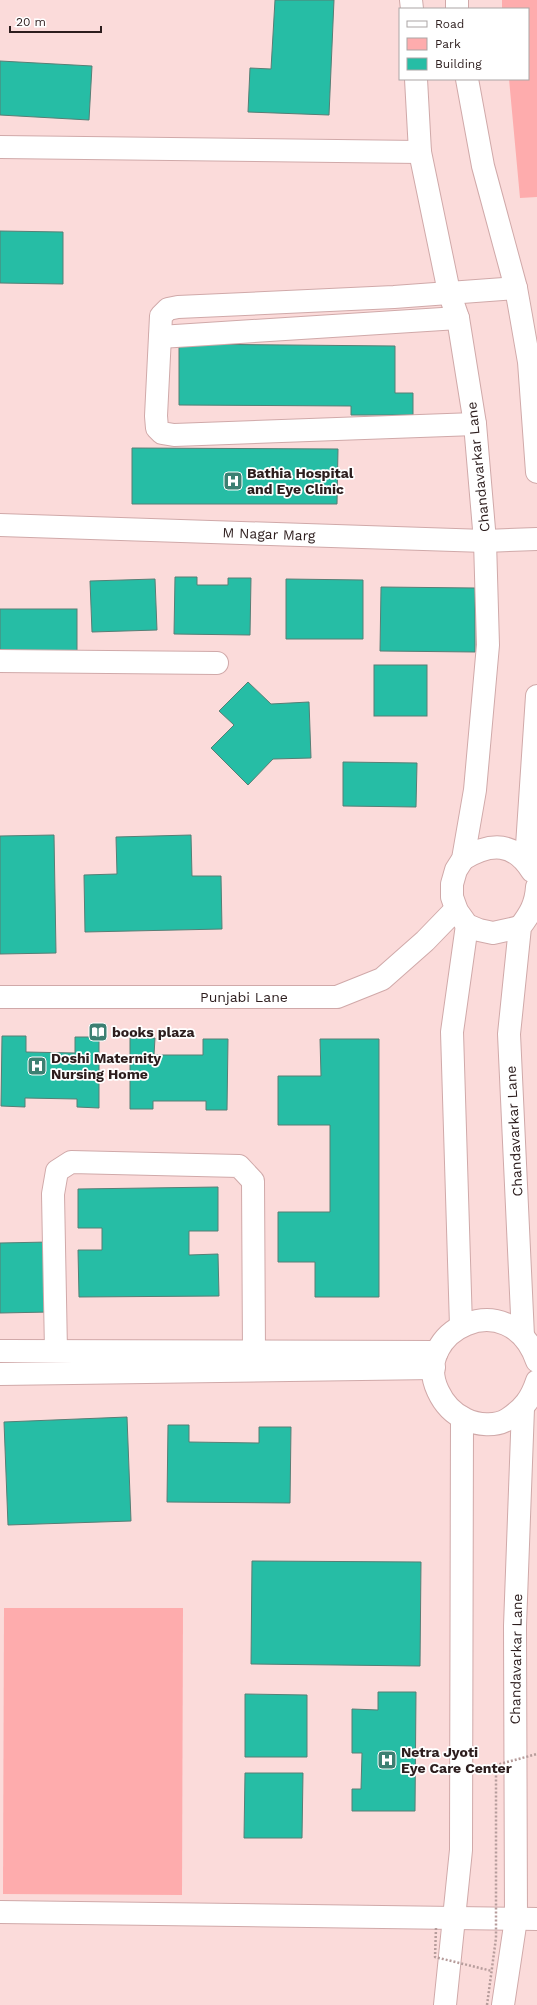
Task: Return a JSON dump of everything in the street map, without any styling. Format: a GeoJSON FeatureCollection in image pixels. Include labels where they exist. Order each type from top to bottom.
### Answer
{"type":"FeatureCollection","features":[{"type":"Feature","properties":{"kind":"street","name":"Chandavarkar Lane"},"geometry":{"type":"LineString","coordinates":[[416,80],[420,152],[449,292],[458,318],[475,424],[485,541],[488,645],[475,790],[464,859]]}},
{"type":"Feature","properties":{"kind":"street"},"geometry":{"type":"LineString","coordinates":[[467,80],[483,166],[516,288],[528,362],[537,472]]}},
{"type":"Feature","properties":{"kind":"street"},"geometry":{"type":"LineString","coordinates":[[0,147],[420,152]]}},
{"type":"Feature","properties":{"kind":"street"},"geometry":{"type":"LineString","coordinates":[[475,424],[174,435],[162,433],[157,428],[156,416],[161,316],[168,309],[178,306],[394,297],[516,288]]}},
{"type":"Feature","properties":{"kind":"street"},"geometry":{"type":"LineString","coordinates":[[160,337],[458,318]]}},
{"type":"Feature","properties":{"kind":"street","name":"M Nagar Marg"},"geometry":{"type":"LineString","coordinates":[[0,525],[485,541],[537,539]]}},
{"type":"Feature","properties":{"kind":"street"},"geometry":{"type":"LineString","coordinates":[[0,661],[217,663]]}},
{"type":"Feature","properties":{"kind":"street"},"geometry":{"type":"LineString","coordinates":[[526,861],[537,696]]}},
{"type":"Feature","properties":{"kind":"street","name":"Chandavarkar Lane"},"geometry":{"type":"LineString","coordinates":[[462,1326],[452,1032],[462,917],[452,897],[452,884],[456,870],[464,859],[489,847],[502,848],[515,852],[526,861],[534,873],[537,886],[537,895],[530,914],[520,927],[509,1034],[524,1336]]}},
{"type":"Feature","properties":{"kind":"street"},"geometry":{"type":"LineString","coordinates":[[462,917],[479,930],[493,933],[520,927]]}},
{"type":"Feature","properties":{"kind":"street","name":"Punjabi Lane"},"geometry":{"type":"LineString","coordinates":[[0,997],[337,997],[382,980],[425,941],[462,917]]}},
{"type":"Feature","properties":{"kind":"street"},"geometry":{"type":"LineString","coordinates":[[56,1351],[53,1194],[56,1171],[71,1162],[239,1166],[253,1181],[254,1352]]}},
{"type":"Feature","properties":{"kind":"street"},"geometry":{"type":"LineString","coordinates":[[532,1397],[506,1420],[489,1424],[472,1422],[455,1414],[443,1402],[435,1386],[436,1360],[446,1338],[462,1326],[474,1320],[491,1320],[507,1324],[524,1336],[536,1357]]}},
{"type":"Feature","properties":{"kind":"street"},"geometry":{"type":"LineString","coordinates":[[0,1351],[254,1352],[436,1360]]}},
{"type":"Feature","properties":{"kind":"street"},"geometry":{"type":"LineString","coordinates":[[0,1374],[436,1360]]}},
{"type":"Feature","properties":{"kind":"street","name":"Chandavarkar Lane"},"geometry":{"type":"LineString","coordinates":[[503,2005],[526,1919],[515,1626],[532,1397]]}},
{"type":"Feature","properties":{"kind":"street"},"geometry":{"type":"LineString","coordinates":[[445,2005],[445,1923],[461,1850],[462,1418]]}},
{"type":"Feature","properties":{"kind":"street"},"geometry":{"type":"LineString","coordinates":[[0,1912],[445,1923],[526,1919]]}},
{"type":"Feature","properties":{"kind":"path"},"geometry":{"type":"LineString","coordinates":[[487,2005],[496,1938],[496,1765],[537,1754]]}},
{"type":"Feature","properties":{"kind":"path"},"geometry":{"type":"LineString","coordinates":[[445,1923],[435,1956],[492,1971]]}},
{"type":"Feature","properties":{"kind":"green space"},"geometry":{"type":"Polygon","coordinates":[[[502,0],[537,0],[537,197],[520,198],[509,80],[529,80],[529,8],[502,8],[502,0]]]}},
{"type":"Feature","properties":{"kind":"green space"},"geometry":{"type":"Polygon","coordinates":[[[4,1608],[183,1608],[182,1895],[3,1894],[4,1608]]]}},
{"type":"Feature","properties":{"kind":"building"},"geometry":{"type":"Polygon","coordinates":[[[275,0],[334,0],[329,115],[248,112],[250,68],[271,69],[275,0]]]}},
{"type":"Feature","properties":{"kind":"building"},"geometry":{"type":"Polygon","coordinates":[[[0,61],[92,66],[89,120],[0,115],[0,61]]]}},
{"type":"Feature","properties":{"kind":"building"},"geometry":{"type":"Polygon","coordinates":[[[0,231],[63,232],[63,284],[0,283],[0,231]]]}},
{"type":"Feature","properties":{"kind":"building"},"geometry":{"type":"Polygon","coordinates":[[[179,344],[395,346],[395,393],[413,393],[413,415],[351,415],[351,406],[179,405],[179,344]]]}},
{"type":"Feature","properties":{"kind":"building"},"geometry":{"type":"Polygon","coordinates":[[[132,448],[338,449],[337,504],[132,504],[132,448]]]}},
{"type":"Feature","properties":{"kind":"building"},"geometry":{"type":"Polygon","coordinates":[[[175,577],[197,577],[197,585],[228,585],[228,578],[251,578],[250,635],[174,634],[175,577]]]}},
{"type":"Feature","properties":{"kind":"building"},"geometry":{"type":"Polygon","coordinates":[[[155,579],[157,630],[92,632],[90,581],[155,579]]]}},
{"type":"Feature","properties":{"kind":"building"},"geometry":{"type":"Polygon","coordinates":[[[286,579],[363,580],[363,639],[286,639],[286,579]]]}},
{"type":"Feature","properties":{"kind":"building"},"geometry":{"type":"Polygon","coordinates":[[[381,587],[475,588],[475,652],[380,651],[381,587]]]}},
{"type":"Feature","properties":{"kind":"building"},"geometry":{"type":"Polygon","coordinates":[[[0,609],[77,609],[77,670],[0,670],[0,609]]]}},
{"type":"Feature","properties":{"kind":"building"},"geometry":{"type":"Polygon","coordinates":[[[374,665],[427,665],[427,716],[374,716],[374,665]]]}},
{"type":"Feature","properties":{"kind":"building"},"geometry":{"type":"Polygon","coordinates":[[[248,682],[271,704],[309,702],[311,758],[273,759],[248,785],[211,748],[234,725],[219,711],[248,682]]]}},
{"type":"Feature","properties":{"kind":"building"},"geometry":{"type":"Polygon","coordinates":[[[343,762],[417,763],[416,807],[343,806],[343,762]]]}},
{"type":"Feature","properties":{"kind":"building"},"geometry":{"type":"Polygon","coordinates":[[[54,835],[56,953],[0,954],[0,836],[54,835]]]}},
{"type":"Feature","properties":{"kind":"building"},"geometry":{"type":"Polygon","coordinates":[[[191,835],[192,876],[221,876],[222,929],[85,932],[84,875],[117,874],[116,837],[191,835]]]}},
{"type":"Feature","properties":{"kind":"building"},"geometry":{"type":"Polygon","coordinates":[[[2,1036],[26,1036],[26,1052],[75,1053],[75,1037],[99,1037],[99,1108],[77,1107],[77,1099],[25,1098],[25,1107],[1,1106],[2,1036]]]}},
{"type":"Feature","properties":{"kind":"building"},"geometry":{"type":"Polygon","coordinates":[[[130,1038],[155,1038],[154,1055],[203,1055],[203,1039],[228,1039],[227,1110],[206,1110],[206,1101],[153,1101],[153,1109],[130,1109],[130,1038]]]}},
{"type":"Feature","properties":{"kind":"building"},"geometry":{"type":"Polygon","coordinates":[[[320,1039],[379,1039],[379,1297],[315,1297],[315,1262],[278,1262],[278,1212],[330,1212],[330,1125],[278,1125],[278,1076],[321,1076],[320,1039]]]}},
{"type":"Feature","properties":{"kind":"building"},"geometry":{"type":"Polygon","coordinates":[[[218,1187],[218,1231],[189,1231],[189,1255],[218,1254],[219,1296],[79,1297],[78,1250],[102,1250],[102,1228],[78,1228],[78,1189],[218,1187]]]}},
{"type":"Feature","properties":{"kind":"building"},"geometry":{"type":"Polygon","coordinates":[[[49,1242],[50,1312],[0,1313],[0,1243],[49,1242]]]}},
{"type":"Feature","properties":{"kind":"building"},"geometry":{"type":"Polygon","coordinates":[[[127,1417],[131,1521],[8,1525],[4,1422],[127,1417]]]}},
{"type":"Feature","properties":{"kind":"building"},"geometry":{"type":"Polygon","coordinates":[[[168,1425],[189,1425],[189,1442],[259,1443],[259,1427],[291,1427],[290,1503],[167,1502],[168,1425]]]}},
{"type":"Feature","properties":{"kind":"building"},"geometry":{"type":"Polygon","coordinates":[[[252,1561],[421,1562],[420,1666],[251,1664],[252,1561]]]}},
{"type":"Feature","properties":{"kind":"building"},"geometry":{"type":"Polygon","coordinates":[[[378,1692],[416,1692],[415,1811],[352,1811],[352,1789],[361,1789],[362,1753],[352,1753],[352,1709],[378,1710],[378,1692]]]}},
{"type":"Feature","properties":{"kind":"building"},"geometry":{"type":"Polygon","coordinates":[[[245,1694],[307,1695],[307,1757],[245,1757],[245,1694]]]}},
{"type":"Feature","properties":{"kind":"building"},"geometry":{"type":"Polygon","coordinates":[[[245,1773],[303,1773],[302,1838],[244,1838],[245,1773]]]}},
{"type":"Feature","properties":{"kind":"place","name":"Bathia Hospital and Eye Clinic"},"geometry":{"type":"Point","coordinates":[233,481]}},
{"type":"Feature","properties":{"kind":"place","name":"books plaza"},"geometry":{"type":"Point","coordinates":[98,1032]}},
{"type":"Feature","properties":{"kind":"place","name":"Doshi Maternity Nursing Home"},"geometry":{"type":"Point","coordinates":[37,1066]}},
{"type":"Feature","properties":{"kind":"place","name":"Netra Jyoti Eye Care Center"},"geometry":{"type":"Point","coordinates":[387,1760]}}]}
